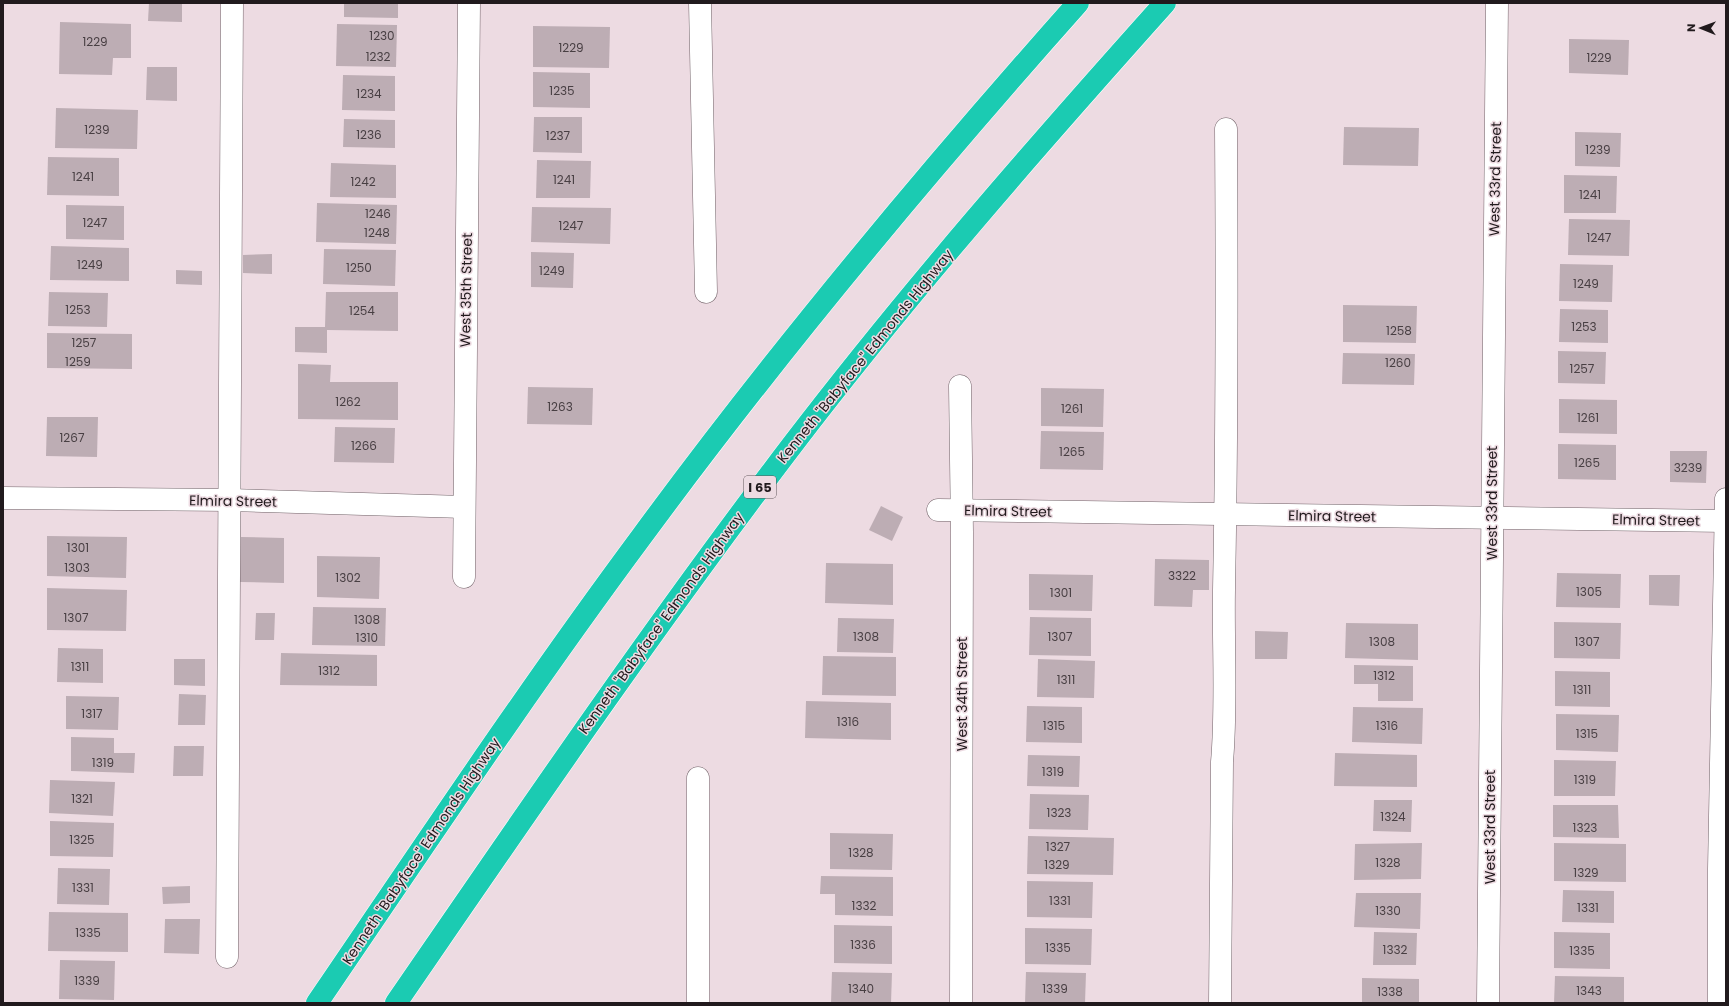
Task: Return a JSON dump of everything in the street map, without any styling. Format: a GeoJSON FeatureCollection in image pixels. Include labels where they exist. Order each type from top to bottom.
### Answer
{"type":"FeatureCollection","features":[{"type":"Feature","properties":{"kind":"highway","name":"Kenneth \"Babyface\" Edmonds Highway"},"geometry":{"type":"LineString","coordinates":[[317,1003],[531,691],[689,472],[776,359],[845,274],[981,112],[1078,3]]}},
{"type":"Feature","properties":{"kind":"highway","name":"Kenneth \"Babyface\" Edmonds Highway"},"geometry":{"type":"LineString","coordinates":[[396,1003],[639,651],[794,443],[913,294],[1081,97],[1165,3]]}},
{"type":"Feature","properties":{"kind":"street"},"geometry":{"type":"LineString","coordinates":[[227,957],[232,3]]}},
{"type":"Feature","properties":{"kind":"street","name":"West 35th Street"},"geometry":{"type":"LineString","coordinates":[[464,577],[469,3]]}},
{"type":"Feature","properties":{"kind":"street"},"geometry":{"type":"LineString","coordinates":[[700,3],[706,292]]}},
{"type":"Feature","properties":{"kind":"street","name":"West 33rd Street"},"geometry":{"type":"LineString","coordinates":[[1488,1003],[1497,3]]}},
{"type":"Feature","properties":{"kind":"street"},"geometry":{"type":"LineString","coordinates":[[1220,1003],[1222,762],[1225,727],[1223,616],[1227,442],[1226,129]]}},
{"type":"Feature","properties":{"kind":"street","name":"West 34th Street"},"geometry":{"type":"LineString","coordinates":[[960,386],[962,511],[961,1003]]}},
{"type":"Feature","properties":{"kind":"street","name":"Elmira Street"},"geometry":{"type":"LineString","coordinates":[[3,498],[230,500],[464,507]]}},
{"type":"Feature","properties":{"kind":"street"},"geometry":{"type":"LineString","coordinates":[[1719,1003],[1719,869],[1726,499]]}},
{"type":"Feature","properties":{"kind":"street","name":"Elmira Street"},"geometry":{"type":"LineString","coordinates":[[938,510],[1726,521]]}},
{"type":"Feature","properties":{"kind":"street"},"geometry":{"type":"LineString","coordinates":[[698,778],[698,1003]]}},
{"type":"Feature","properties":{"kind":"building"},"geometry":{"type":"Polygon","coordinates":[[[149,3],[182,3],[182,22],[148,21],[149,3]]]}},
{"type":"Feature","properties":{"kind":"building"},"geometry":{"type":"Polygon","coordinates":[[[344,3],[398,3],[398,18],[344,17],[344,3]]]}},
{"type":"Feature","properties":{"kind":"building"},"geometry":{"type":"Polygon","coordinates":[[[60,22],[131,24],[131,58],[113,58],[112,75],[59,74],[60,22]]]}},
{"type":"Feature","properties":{"kind":"building"},"geometry":{"type":"Polygon","coordinates":[[[337,24],[397,25],[396,67],[336,66],[337,24]]]}},
{"type":"Feature","properties":{"kind":"building"},"geometry":{"type":"Polygon","coordinates":[[[533,26],[610,27],[609,68],[533,67],[533,26]]]}},
{"type":"Feature","properties":{"kind":"building"},"geometry":{"type":"Polygon","coordinates":[[[1569,39],[1629,40],[1628,75],[1569,73],[1569,39]]]}},
{"type":"Feature","properties":{"kind":"building"},"geometry":{"type":"Polygon","coordinates":[[[147,67],[177,67],[177,101],[146,100],[147,67]]]}},
{"type":"Feature","properties":{"kind":"building"},"geometry":{"type":"Polygon","coordinates":[[[533,72],[590,73],[590,108],[533,107],[533,72]]]}},
{"type":"Feature","properties":{"kind":"building"},"geometry":{"type":"Polygon","coordinates":[[[343,75],[395,76],[395,111],[342,110],[343,75]]]}},
{"type":"Feature","properties":{"kind":"building"},"geometry":{"type":"Polygon","coordinates":[[[56,108],[138,110],[137,149],[55,148],[56,108]]]}},
{"type":"Feature","properties":{"kind":"building"},"geometry":{"type":"Polygon","coordinates":[[[534,117],[582,117],[582,153],[533,152],[534,117]]]}},
{"type":"Feature","properties":{"kind":"building"},"geometry":{"type":"Polygon","coordinates":[[[344,119],[395,120],[395,148],[343,147],[344,119]]]}},
{"type":"Feature","properties":{"kind":"building"},"geometry":{"type":"Polygon","coordinates":[[[1344,127],[1419,128],[1418,166],[1343,165],[1344,127]]]}},
{"type":"Feature","properties":{"kind":"building"},"geometry":{"type":"Polygon","coordinates":[[[1575,132],[1621,133],[1620,167],[1575,166],[1575,132]]]}},
{"type":"Feature","properties":{"kind":"building"},"geometry":{"type":"Polygon","coordinates":[[[48,157],[119,158],[119,196],[47,195],[48,157]]]}},
{"type":"Feature","properties":{"kind":"building"},"geometry":{"type":"Polygon","coordinates":[[[537,160],[591,161],[590,198],[536,198],[537,160]]]}},
{"type":"Feature","properties":{"kind":"building"},"geometry":{"type":"Polygon","coordinates":[[[331,163],[396,165],[396,198],[330,197],[331,163]]]}},
{"type":"Feature","properties":{"kind":"building"},"geometry":{"type":"Polygon","coordinates":[[[1564,175],[1617,176],[1616,213],[1564,213],[1564,175]]]}},
{"type":"Feature","properties":{"kind":"building"},"geometry":{"type":"Polygon","coordinates":[[[317,203],[397,205],[396,244],[316,242],[317,203]]]}},
{"type":"Feature","properties":{"kind":"building"},"geometry":{"type":"Polygon","coordinates":[[[66,205],[124,206],[124,240],[66,239],[66,205]]]}},
{"type":"Feature","properties":{"kind":"building"},"geometry":{"type":"Polygon","coordinates":[[[532,207],[611,208],[610,244],[531,242],[532,207]]]}},
{"type":"Feature","properties":{"kind":"building"},"geometry":{"type":"Polygon","coordinates":[[[1569,219],[1630,220],[1629,256],[1568,255],[1569,219]]]}},
{"type":"Feature","properties":{"kind":"building"},"geometry":{"type":"Polygon","coordinates":[[[51,246],[129,248],[129,281],[50,280],[51,246]]]}},
{"type":"Feature","properties":{"kind":"building"},"geometry":{"type":"Polygon","coordinates":[[[324,249],[396,250],[395,286],[323,284],[324,249]]]}},
{"type":"Feature","properties":{"kind":"building"},"geometry":{"type":"Polygon","coordinates":[[[531,252],[574,253],[573,288],[531,287],[531,252]]]}},
{"type":"Feature","properties":{"kind":"building"},"geometry":{"type":"Polygon","coordinates":[[[272,254],[272,274],[243,273],[243,255],[272,254]]]}},
{"type":"Feature","properties":{"kind":"building"},"geometry":{"type":"Polygon","coordinates":[[[1560,264],[1613,265],[1612,302],[1559,301],[1560,264]]]}},
{"type":"Feature","properties":{"kind":"building"},"geometry":{"type":"Polygon","coordinates":[[[176,270],[202,271],[202,285],[176,284],[176,270]]]}},
{"type":"Feature","properties":{"kind":"building"},"geometry":{"type":"Polygon","coordinates":[[[49,292],[108,293],[107,327],[48,326],[49,292]]]}},
{"type":"Feature","properties":{"kind":"building"},"geometry":{"type":"Polygon","coordinates":[[[326,292],[398,292],[398,331],[327,330],[327,353],[295,352],[295,327],[325,327],[326,292]]]}},
{"type":"Feature","properties":{"kind":"building"},"geometry":{"type":"Polygon","coordinates":[[[1343,305],[1417,306],[1416,343],[1343,342],[1343,305]]]}},
{"type":"Feature","properties":{"kind":"building"},"geometry":{"type":"Polygon","coordinates":[[[1560,309],[1608,310],[1608,343],[1559,342],[1560,309]]]}},
{"type":"Feature","properties":{"kind":"building"},"geometry":{"type":"Polygon","coordinates":[[[47,333],[132,334],[132,369],[47,368],[47,333]]]}},
{"type":"Feature","properties":{"kind":"building"},"geometry":{"type":"Polygon","coordinates":[[[1558,351],[1606,352],[1605,384],[1558,383],[1558,351]]]}},
{"type":"Feature","properties":{"kind":"building"},"geometry":{"type":"Polygon","coordinates":[[[1343,353],[1415,354],[1414,385],[1342,384],[1343,353]]]}},
{"type":"Feature","properties":{"kind":"building"},"geometry":{"type":"Polygon","coordinates":[[[298,364],[331,365],[330,382],[398,382],[398,420],[298,419],[298,364]]]}},
{"type":"Feature","properties":{"kind":"building"},"geometry":{"type":"Polygon","coordinates":[[[528,387],[593,388],[592,425],[527,424],[528,387]]]}},
{"type":"Feature","properties":{"kind":"building"},"geometry":{"type":"Polygon","coordinates":[[[1041,388],[1104,389],[1103,427],[1041,426],[1041,388]]]}},
{"type":"Feature","properties":{"kind":"building"},"geometry":{"type":"Polygon","coordinates":[[[1559,399],[1617,400],[1617,434],[1559,433],[1559,399]]]}},
{"type":"Feature","properties":{"kind":"building"},"geometry":{"type":"Polygon","coordinates":[[[47,417],[98,417],[97,457],[46,456],[47,417]]]}},
{"type":"Feature","properties":{"kind":"building"},"geometry":{"type":"Polygon","coordinates":[[[335,427],[395,428],[394,463],[334,462],[335,427]]]}},
{"type":"Feature","properties":{"kind":"building"},"geometry":{"type":"Polygon","coordinates":[[[1041,431],[1104,432],[1103,470],[1040,469],[1041,431]]]}},
{"type":"Feature","properties":{"kind":"building"},"geometry":{"type":"Polygon","coordinates":[[[1558,444],[1616,445],[1616,480],[1558,479],[1558,444]]]}},
{"type":"Feature","properties":{"kind":"building"},"geometry":{"type":"Polygon","coordinates":[[[1670,451],[1707,451],[1706,483],[1670,482],[1670,451]]]}},
{"type":"Feature","properties":{"kind":"building"},"geometry":{"type":"Polygon","coordinates":[[[881,506],[903,517],[892,541],[869,530],[881,506]]]}},
{"type":"Feature","properties":{"kind":"building"},"geometry":{"type":"Polygon","coordinates":[[[47,536],[127,537],[126,578],[47,576],[47,536]]]}},
{"type":"Feature","properties":{"kind":"building"},"geometry":{"type":"Polygon","coordinates":[[[241,537],[284,538],[284,583],[240,582],[241,537]]]}},
{"type":"Feature","properties":{"kind":"building"},"geometry":{"type":"Polygon","coordinates":[[[317,556],[380,557],[379,599],[317,597],[317,556]]]}},
{"type":"Feature","properties":{"kind":"building"},"geometry":{"type":"Polygon","coordinates":[[[1155,559],[1209,560],[1209,590],[1193,590],[1192,607],[1154,606],[1155,559]]]}},
{"type":"Feature","properties":{"kind":"building"},"geometry":{"type":"Polygon","coordinates":[[[826,563],[893,564],[893,605],[825,603],[826,563]]]}},
{"type":"Feature","properties":{"kind":"building"},"geometry":{"type":"Polygon","coordinates":[[[1557,573],[1621,574],[1620,608],[1556,607],[1557,573]]]}},
{"type":"Feature","properties":{"kind":"building"},"geometry":{"type":"Polygon","coordinates":[[[1029,574],[1093,575],[1092,611],[1029,610],[1029,574]]]}},
{"type":"Feature","properties":{"kind":"building"},"geometry":{"type":"Polygon","coordinates":[[[1649,575],[1680,575],[1679,606],[1649,605],[1649,575]]]}},
{"type":"Feature","properties":{"kind":"building"},"geometry":{"type":"Polygon","coordinates":[[[47,588],[127,590],[126,631],[47,630],[47,588]]]}},
{"type":"Feature","properties":{"kind":"building"},"geometry":{"type":"Polygon","coordinates":[[[313,607],[386,608],[385,646],[312,645],[313,607]]]}},
{"type":"Feature","properties":{"kind":"building"},"geometry":{"type":"Polygon","coordinates":[[[256,613],[275,613],[274,640],[255,640],[256,613]]]}},
{"type":"Feature","properties":{"kind":"building"},"geometry":{"type":"Polygon","coordinates":[[[1030,617],[1091,618],[1091,656],[1029,655],[1030,617]]]}},
{"type":"Feature","properties":{"kind":"building"},"geometry":{"type":"Polygon","coordinates":[[[838,618],[894,619],[893,653],[837,652],[838,618]]]}},
{"type":"Feature","properties":{"kind":"building"},"geometry":{"type":"Polygon","coordinates":[[[1554,622],[1621,623],[1620,659],[1554,658],[1554,622]]]}},
{"type":"Feature","properties":{"kind":"building"},"geometry":{"type":"Polygon","coordinates":[[[1346,623],[1418,624],[1418,660],[1345,658],[1346,623]]]}},
{"type":"Feature","properties":{"kind":"building"},"geometry":{"type":"Polygon","coordinates":[[[1255,631],[1288,632],[1287,659],[1255,659],[1255,631]]]}},
{"type":"Feature","properties":{"kind":"building"},"geometry":{"type":"Polygon","coordinates":[[[58,648],[103,649],[103,683],[57,682],[58,648]]]}},
{"type":"Feature","properties":{"kind":"building"},"geometry":{"type":"Polygon","coordinates":[[[281,653],[377,655],[377,686],[280,685],[281,653]]]}},
{"type":"Feature","properties":{"kind":"building"},"geometry":{"type":"Polygon","coordinates":[[[823,656],[896,657],[896,696],[822,695],[823,656]]]}},
{"type":"Feature","properties":{"kind":"building"},"geometry":{"type":"Polygon","coordinates":[[[174,659],[205,659],[205,686],[174,685],[174,659]]]}},
{"type":"Feature","properties":{"kind":"building"},"geometry":{"type":"Polygon","coordinates":[[[1038,659],[1095,661],[1094,698],[1037,697],[1038,659]]]}},
{"type":"Feature","properties":{"kind":"building"},"geometry":{"type":"Polygon","coordinates":[[[1354,665],[1413,666],[1413,701],[1378,701],[1378,684],[1354,684],[1354,665]]]}},
{"type":"Feature","properties":{"kind":"building"},"geometry":{"type":"Polygon","coordinates":[[[1555,671],[1610,672],[1610,707],[1555,706],[1555,671]]]}},
{"type":"Feature","properties":{"kind":"building"},"geometry":{"type":"Polygon","coordinates":[[[179,694],[206,695],[205,725],[178,725],[179,694]]]}},
{"type":"Feature","properties":{"kind":"building"},"geometry":{"type":"Polygon","coordinates":[[[66,696],[119,697],[118,730],[66,729],[66,696]]]}},
{"type":"Feature","properties":{"kind":"building"},"geometry":{"type":"Polygon","coordinates":[[[806,701],[891,703],[891,740],[805,738],[806,701]]]}},
{"type":"Feature","properties":{"kind":"building"},"geometry":{"type":"Polygon","coordinates":[[[1027,706],[1082,707],[1082,743],[1026,742],[1027,706]]]}},
{"type":"Feature","properties":{"kind":"building"},"geometry":{"type":"Polygon","coordinates":[[[1353,707],[1423,708],[1422,744],[1352,742],[1353,707]]]}},
{"type":"Feature","properties":{"kind":"building"},"geometry":{"type":"Polygon","coordinates":[[[1556,714],[1619,715],[1618,752],[1556,750],[1556,714]]]}},
{"type":"Feature","properties":{"kind":"building"},"geometry":{"type":"Polygon","coordinates":[[[71,737],[114,738],[114,753],[135,753],[134,773],[71,771],[71,737]]]}},
{"type":"Feature","properties":{"kind":"building"},"geometry":{"type":"Polygon","coordinates":[[[174,746],[204,746],[203,776],[173,776],[174,746]]]}},
{"type":"Feature","properties":{"kind":"building"},"geometry":{"type":"Polygon","coordinates":[[[1335,753],[1417,755],[1417,787],[1334,786],[1335,753]]]}},
{"type":"Feature","properties":{"kind":"building"},"geometry":{"type":"Polygon","coordinates":[[[1028,755],[1080,756],[1079,787],[1027,786],[1028,755]]]}},
{"type":"Feature","properties":{"kind":"building"},"geometry":{"type":"Polygon","coordinates":[[[1554,760],[1616,761],[1615,796],[1554,796],[1554,760]]]}},
{"type":"Feature","properties":{"kind":"building"},"geometry":{"type":"Polygon","coordinates":[[[50,780],[115,782],[113,816],[49,813],[50,780]]]}},
{"type":"Feature","properties":{"kind":"building"},"geometry":{"type":"Polygon","coordinates":[[[1030,794],[1089,795],[1088,830],[1029,829],[1030,794]]]}},
{"type":"Feature","properties":{"kind":"building"},"geometry":{"type":"Polygon","coordinates":[[[1374,800],[1412,800],[1411,832],[1373,831],[1374,800]]]}},
{"type":"Feature","properties":{"kind":"building"},"geometry":{"type":"Polygon","coordinates":[[[1553,805],[1618,805],[1619,838],[1553,837],[1553,805]]]}},
{"type":"Feature","properties":{"kind":"building"},"geometry":{"type":"Polygon","coordinates":[[[50,821],[114,823],[113,857],[50,856],[50,821]]]}},
{"type":"Feature","properties":{"kind":"building"},"geometry":{"type":"Polygon","coordinates":[[[830,833],[893,834],[892,870],[830,869],[830,833]]]}},
{"type":"Feature","properties":{"kind":"building"},"geometry":{"type":"Polygon","coordinates":[[[1028,836],[1114,838],[1113,875],[1027,874],[1028,836]]]}},
{"type":"Feature","properties":{"kind":"building"},"geometry":{"type":"Polygon","coordinates":[[[1422,843],[1421,879],[1354,880],[1355,844],[1422,843]]]}},
{"type":"Feature","properties":{"kind":"building"},"geometry":{"type":"Polygon","coordinates":[[[1554,843],[1626,844],[1626,882],[1554,881],[1554,843]]]}},
{"type":"Feature","properties":{"kind":"building"},"geometry":{"type":"Polygon","coordinates":[[[58,868],[110,869],[109,905],[57,904],[58,868]]]}},
{"type":"Feature","properties":{"kind":"building"},"geometry":{"type":"Polygon","coordinates":[[[821,876],[893,877],[893,916],[835,915],[835,894],[820,894],[821,876]]]}},
{"type":"Feature","properties":{"kind":"building"},"geometry":{"type":"Polygon","coordinates":[[[1027,881],[1093,882],[1092,918],[1027,917],[1027,881]]]}},
{"type":"Feature","properties":{"kind":"building"},"geometry":{"type":"Polygon","coordinates":[[[190,886],[190,903],[163,904],[162,887],[190,886]]]}},
{"type":"Feature","properties":{"kind":"building"},"geometry":{"type":"Polygon","coordinates":[[[1563,890],[1614,891],[1614,923],[1562,922],[1563,890]]]}},
{"type":"Feature","properties":{"kind":"building"},"geometry":{"type":"Polygon","coordinates":[[[1356,893],[1421,893],[1420,929],[1354,927],[1356,893]]]}},
{"type":"Feature","properties":{"kind":"building"},"geometry":{"type":"Polygon","coordinates":[[[49,912],[128,913],[128,952],[48,951],[49,912]]]}},
{"type":"Feature","properties":{"kind":"building"},"geometry":{"type":"Polygon","coordinates":[[[165,919],[200,919],[199,954],[164,953],[165,919]]]}},
{"type":"Feature","properties":{"kind":"building"},"geometry":{"type":"Polygon","coordinates":[[[834,925],[892,926],[892,964],[834,963],[834,925]]]}},
{"type":"Feature","properties":{"kind":"building"},"geometry":{"type":"Polygon","coordinates":[[[1025,928],[1092,929],[1091,965],[1025,964],[1025,928]]]}},
{"type":"Feature","properties":{"kind":"building"},"geometry":{"type":"Polygon","coordinates":[[[1374,932],[1417,933],[1416,965],[1373,965],[1374,932]]]}},
{"type":"Feature","properties":{"kind":"building"},"geometry":{"type":"Polygon","coordinates":[[[1554,932],[1610,933],[1610,969],[1554,968],[1554,932]]]}},
{"type":"Feature","properties":{"kind":"building"},"geometry":{"type":"Polygon","coordinates":[[[60,960],[115,961],[114,1000],[59,999],[60,960]]]}},
{"type":"Feature","properties":{"kind":"building"},"geometry":{"type":"Polygon","coordinates":[[[832,972],[892,973],[891,1003],[831,1003],[832,972]]]}},
{"type":"Feature","properties":{"kind":"building"},"geometry":{"type":"Polygon","coordinates":[[[1026,972],[1086,973],[1085,1003],[1025,1003],[1026,972]]]}},
{"type":"Feature","properties":{"kind":"building"},"geometry":{"type":"Polygon","coordinates":[[[1555,976],[1624,977],[1624,1003],[1554,1003],[1555,976]]]}},
{"type":"Feature","properties":{"kind":"building"},"geometry":{"type":"Polygon","coordinates":[[[1362,978],[1419,979],[1419,1003],[1362,1003],[1362,978]]]}}]}
